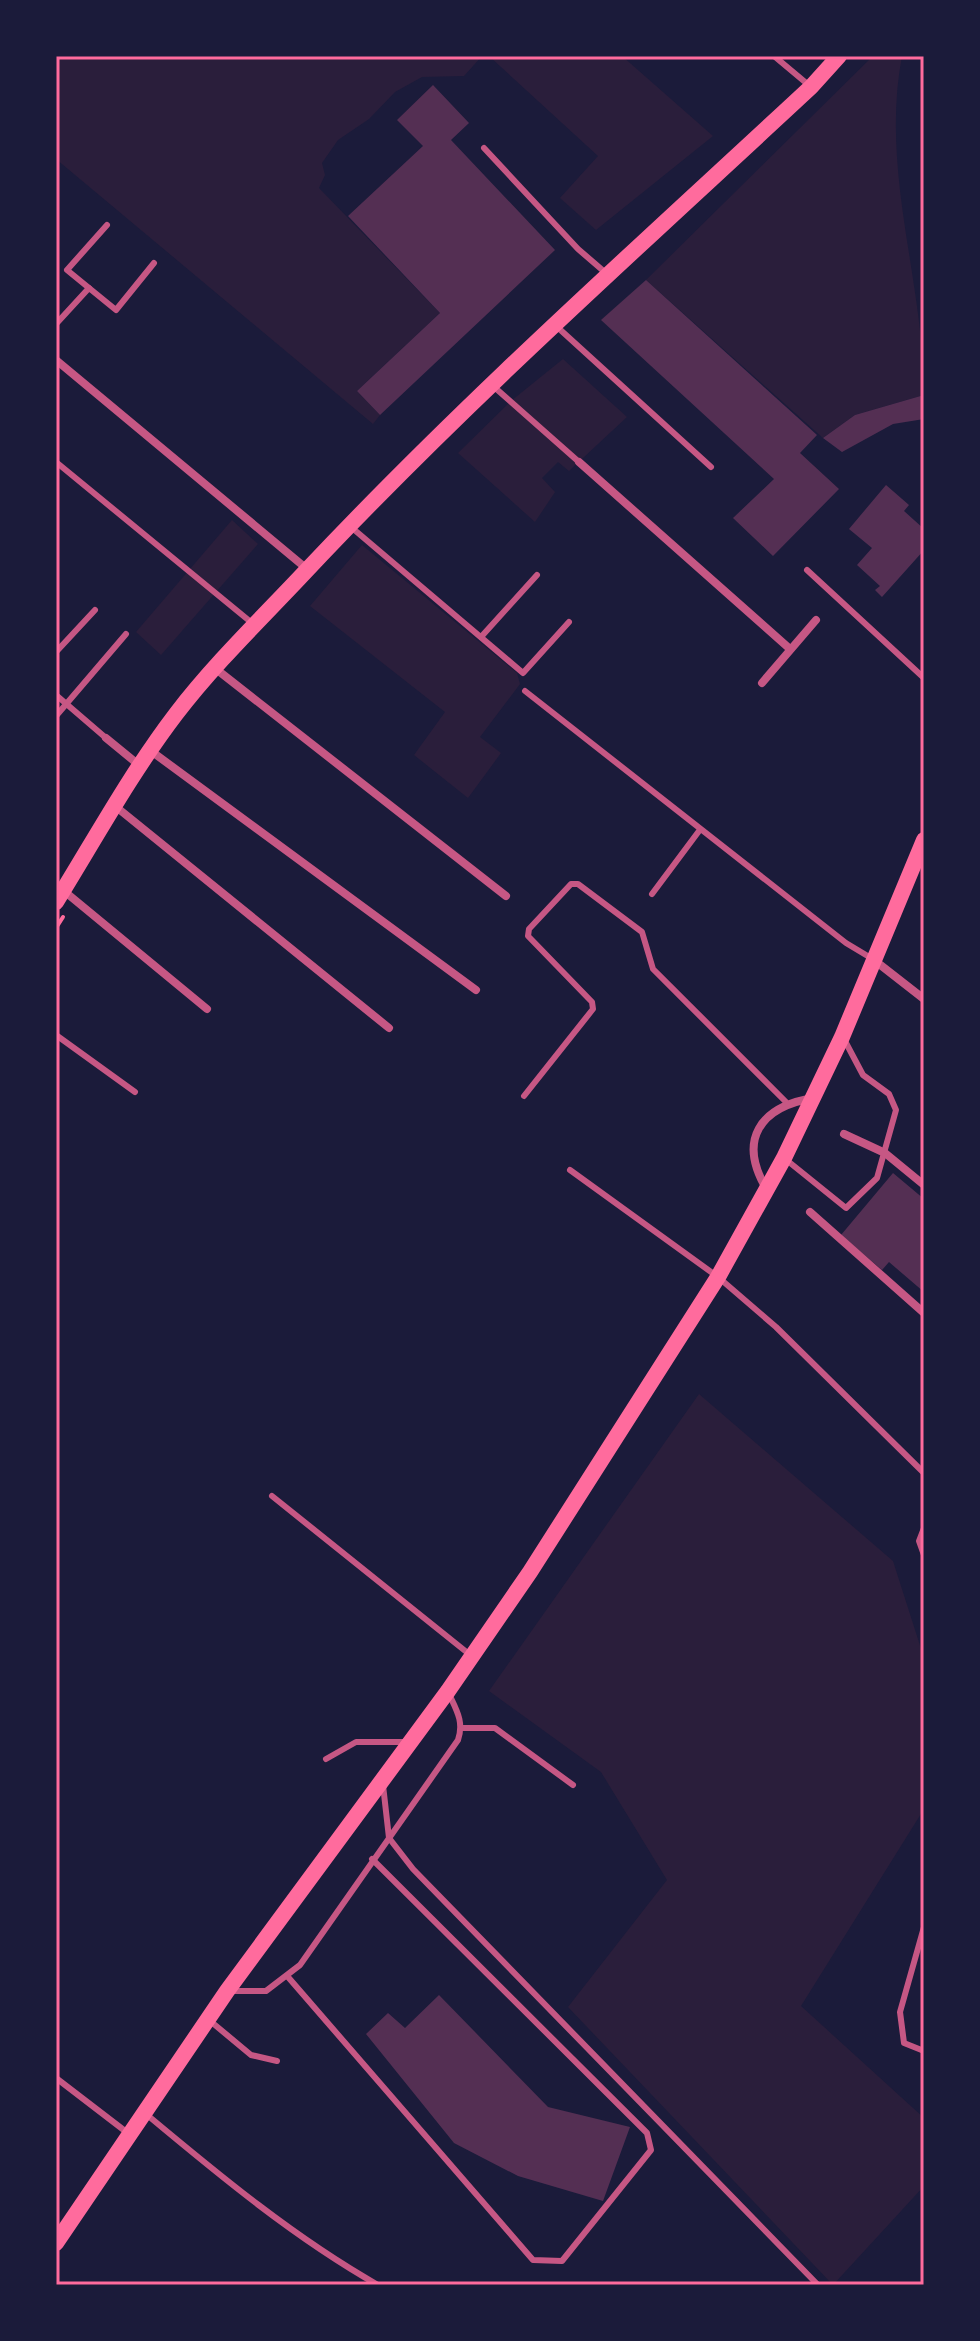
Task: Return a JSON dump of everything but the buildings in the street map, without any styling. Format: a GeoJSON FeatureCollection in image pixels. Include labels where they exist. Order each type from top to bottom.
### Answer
{"type":"FeatureCollection","features":[{"type":"Feature","properties":{"kind":"main road"},"geometry":{"type":"LineString","coordinates":[[64,898],[150,750],[255,625],[348,525],[491,384],[811,87],[839,56]]}},
{"type":"Feature","properties":{"kind":"main road"},"geometry":{"type":"LineString","coordinates":[[56,2243],[227,1991],[472,1656],[718,1277],[814,1098],[874,960],[920,866],[924,840]]}},
{"type":"Feature","properties":{"kind":"street"},"geometry":{"type":"LineString","coordinates":[[56,360],[307,570]]}},
{"type":"Feature","properties":{"kind":"street"},"geometry":{"type":"LineString","coordinates":[[579,462],[790,649]]}},
{"type":"Feature","properties":{"kind":"street"},"geometry":{"type":"LineString","coordinates":[[762,683],[816,620]]}},
{"type":"Feature","properties":{"kind":"street"},"geometry":{"type":"LineString","coordinates":[[216,669],[506,896]]}},
{"type":"Feature","properties":{"kind":"street"},"geometry":{"type":"LineString","coordinates":[[106,738],[140,765]]}},
{"type":"Feature","properties":{"kind":"street"},"geometry":{"type":"LineString","coordinates":[[150,750],[476,990]]}},
{"type":"Feature","properties":{"kind":"street"},"geometry":{"type":"LineString","coordinates":[[115,806],[389,1028]]}},
{"type":"Feature","properties":{"kind":"street"},"geometry":{"type":"LineString","coordinates":[[64,898],[207,1009]]}},
{"type":"Feature","properties":{"kind":"street"},"geometry":{"type":"LineString","coordinates":[[874,960],[924,999]]}},
{"type":"Feature","properties":{"kind":"street"},"geometry":{"type":"LineString","coordinates":[[767,1190],[757,1172],[755,1141],[769,1114],[786,1102],[814,1098]]}},
{"type":"Feature","properties":{"kind":"street"},"geometry":{"type":"LineString","coordinates":[[844,1134],[885,1153],[924,1185]]}},
{"type":"Feature","properties":{"kind":"street"},"geometry":{"type":"LineString","coordinates":[[810,1212],[924,1313]]}},
{"type":"Feature","properties":{"kind":"lane"},"geometry":{"type":"LineString","coordinates":[[774,56],[811,87]]}},
{"type":"Feature","properties":{"kind":"lane"},"geometry":{"type":"LineString","coordinates":[[484,148],[578,249],[609,275]]}},
{"type":"Feature","properties":{"kind":"lane"},"geometry":{"type":"LineString","coordinates":[[107,225],[67,270],[116,310],[154,263]]}},
{"type":"Feature","properties":{"kind":"lane"},"geometry":{"type":"LineString","coordinates":[[56,324],[89,288]]}},
{"type":"Feature","properties":{"kind":"lane"},"geometry":{"type":"LineString","coordinates":[[555,325],[711,467]]}},
{"type":"Feature","properties":{"kind":"lane"},"geometry":{"type":"LineString","coordinates":[[491,384],[579,462]]}},
{"type":"Feature","properties":{"kind":"lane"},"geometry":{"type":"LineString","coordinates":[[56,462],[255,625]]}},
{"type":"Feature","properties":{"kind":"lane"},"geometry":{"type":"LineString","coordinates":[[348,525],[523,673],[569,622]]}},
{"type":"Feature","properties":{"kind":"lane"},"geometry":{"type":"LineString","coordinates":[[807,570],[924,678]]}},
{"type":"Feature","properties":{"kind":"lane"},"geometry":{"type":"LineString","coordinates":[[481,637],[537,575]]}},
{"type":"Feature","properties":{"kind":"lane"},"geometry":{"type":"LineString","coordinates":[[56,652],[95,610]]}},
{"type":"Feature","properties":{"kind":"lane"},"geometry":{"type":"LineString","coordinates":[[56,716],[126,634]]}},
{"type":"Feature","properties":{"kind":"lane"},"geometry":{"type":"LineString","coordinates":[[525,691],[699,831],[846,943],[874,960]]}},
{"type":"Feature","properties":{"kind":"lane"},"geometry":{"type":"LineString","coordinates":[[56,695],[106,738]]}},
{"type":"Feature","properties":{"kind":"lane"},"geometry":{"type":"LineString","coordinates":[[652,894],[699,831]]}},
{"type":"Feature","properties":{"kind":"lane"},"geometry":{"type":"LineString","coordinates":[[524,1096],[593,1009],[592,1002],[528,936],[529,929],[571,884],[578,884],[642,932],[653,969],[786,1102]]}},
{"type":"Feature","properties":{"kind":"lane"},"geometry":{"type":"LineString","coordinates":[[56,1035],[135,1092]]}},
{"type":"Feature","properties":{"kind":"lane"},"geometry":{"type":"LineString","coordinates":[[784,1158],[846,1208],[877,1178],[896,1110],[889,1094],[863,1075],[842,1037]]}},
{"type":"Feature","properties":{"kind":"lane"},"geometry":{"type":"LineString","coordinates":[[570,1170],[718,1277],[776,1327],[924,1473]]}},
{"type":"Feature","properties":{"kind":"lane"},"geometry":{"type":"LineString","coordinates":[[272,1496],[472,1656]]}},
{"type":"Feature","properties":{"kind":"lane"},"geometry":{"type":"LineString","coordinates":[[924,1528],[919,1541],[924,1555]]}},
{"type":"Feature","properties":{"kind":"lane"},"geometry":{"type":"LineString","coordinates":[[227,1991],[266,1991],[288,1977],[458,1740],[462,1728],[448,1691]]}},
{"type":"Feature","properties":{"kind":"lane"},"geometry":{"type":"LineString","coordinates":[[462,1728],[495,1728],[573,1785]]}},
{"type":"Feature","properties":{"kind":"lane"},"geometry":{"type":"LineString","coordinates":[[326,1759],[356,1742],[407,1743]]}},
{"type":"Feature","properties":{"kind":"lane"},"geometry":{"type":"LineString","coordinates":[[382,1778],[389,1838],[413,1869],[818,2285]]}},
{"type":"Feature","properties":{"kind":"lane"},"geometry":{"type":"LineString","coordinates":[[288,1977],[533,2260],[562,2261],[651,2150],[647,2133],[372,1859]]}},
{"type":"Feature","properties":{"kind":"lane"},"geometry":{"type":"LineString","coordinates":[[924,1927],[900,2012],[904,2043],[924,2051]]}},
{"type":"Feature","properties":{"kind":"lane"},"geometry":{"type":"LineString","coordinates":[[209,2020],[251,2055],[277,2061]]}},
{"type":"Feature","properties":{"kind":"lane"},"geometry":{"type":"LineString","coordinates":[[56,2078],[129,2134]]}},
{"type":"Feature","properties":{"kind":"lane"},"geometry":{"type":"LineString","coordinates":[[144,2112],[274,2215],[339,2263],[378,2285]]}},
{"type":"Feature","properties":{"kind":"path"},"geometry":{"type":"LineString","coordinates":[[56,928],[64,898]]}},
{"type":"Feature","properties":{"kind":"shaded area"},"geometry":{"type":"Polygon","coordinates":[[[56,56],[482,56],[464,76],[422,77],[395,92],[369,119],[338,140],[322,163],[325,175],[319,188],[440,313],[357,391],[380,415],[373,424],[56,159],[56,56]]]}},
{"type":"Feature","properties":{"kind":"shaded area"},"geometry":{"type":"Polygon","coordinates":[[[489,56],[622,56],[713,136],[596,230],[560,198],[598,156],[489,56]]]}},
{"type":"Feature","properties":{"kind":"shaded area"},"geometry":{"type":"Polygon","coordinates":[[[873,56],[902,56],[896,141],[922,352],[924,395],[855,415],[823,438],[646,280],[873,56]]]}},
{"type":"Feature","properties":{"kind":"shaded area"},"geometry":{"type":"Polygon","coordinates":[[[563,359],[627,417],[569,471],[558,462],[542,478],[555,492],[535,522],[458,453],[511,401],[563,359]]]}},
{"type":"Feature","properties":{"kind":"shaded area"},"geometry":{"type":"Polygon","coordinates":[[[232,520],[258,544],[161,655],[136,632],[232,520]]]}},
{"type":"Feature","properties":{"kind":"shaded area"},"geometry":{"type":"Polygon","coordinates":[[[362,545],[517,673],[520,684],[480,737],[501,753],[468,798],[414,755],[445,712],[310,606],[362,545]]]}},
{"type":"Feature","properties":{"kind":"shaded area"},"geometry":{"type":"Polygon","coordinates":[[[699,1394],[893,1561],[924,1658],[924,1809],[801,2006],[924,2118],[924,2186],[833,2285],[568,2007],[667,1880],[601,1772],[489,1691],[699,1394]]]}}]}
